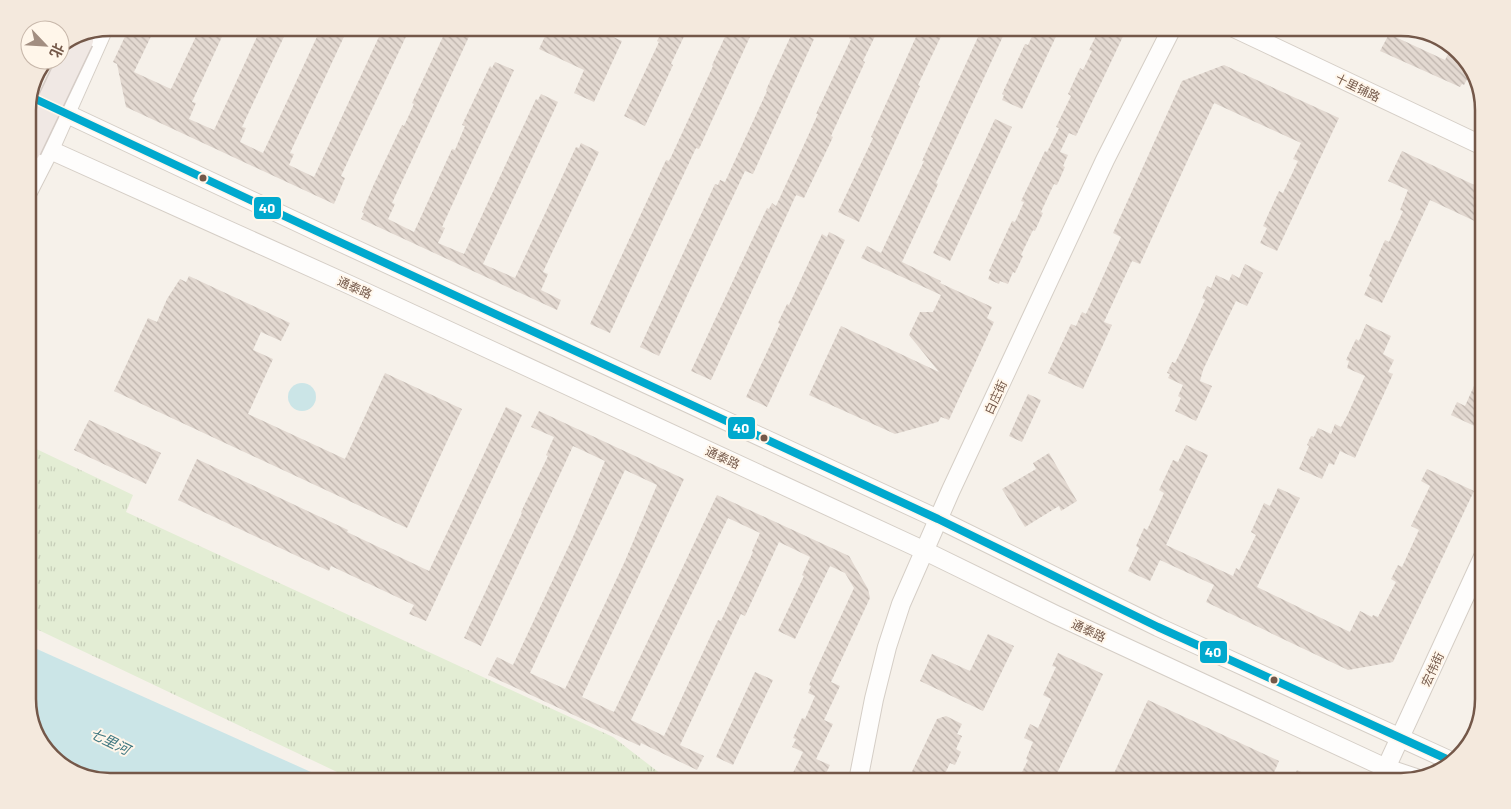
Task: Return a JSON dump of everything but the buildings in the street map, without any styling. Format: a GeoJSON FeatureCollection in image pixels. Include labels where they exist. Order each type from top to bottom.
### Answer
{"type":"FeatureCollection","features":[{"type":"Feature","properties":{"kind":"highway"},"geometry":{"type":"LineString","coordinates":[[39,149],[79,44]]}},
{"type":"Feature","properties":{"kind":"street","name":"白庄街"},"geometry":{"type":"LineString","coordinates":[[860,773],[874,699],[901,604],[938,519],[1105,160],[1168,36]]}},
{"type":"Feature","properties":{"kind":"street","name":"十里铺路"},"geometry":{"type":"LineString","coordinates":[[1251,36],[1475,142]]}},
{"type":"Feature","properties":{"kind":"street"},"geometry":{"type":"LineString","coordinates":[[39,149],[66,113],[100,37]]}},
{"type":"Feature","properties":{"kind":"street"},"geometry":{"type":"LineString","coordinates":[[37,100],[329,238],[938,519],[1158,627],[1444,758]]}},
{"type":"Feature","properties":{"kind":"street","name":"通泰路"},"geometry":{"type":"LineString","coordinates":[[39,149],[350,285],[925,550],[1379,773]]}},
{"type":"Feature","properties":{"kind":"street","name":"宏伟街"},"geometry":{"type":"LineString","coordinates":[[1384,773],[1475,576]]}},
{"type":"Feature","properties":{"kind":"green space"},"geometry":{"type":"Polygon","coordinates":[[[36,449],[133,495],[126,512],[613,737],[660,773],[339,773],[36,629],[36,449]]]}},
{"type":"Feature","properties":{"kind":"water"},"geometry":{"type":"Polygon","coordinates":[[[302,383],[312,387],[316,397],[312,407],[302,411],[292,407],[288,397],[292,387],[302,383]]]}},
{"type":"Feature","properties":{"kind":"water","name":"七里河"},"geometry":{"type":"Polygon","coordinates":[[[36,649],[313,773],[110,773],[86,769],[77,765],[55,748],[40,723],[36,704],[36,649]]]}},
{"type":"Feature","properties":{"kind":"transit line","name":"40"},"geometry":{"type":"LineString","coordinates":[[37,100],[938,519],[1158,627],[1445,758]]}}]}
